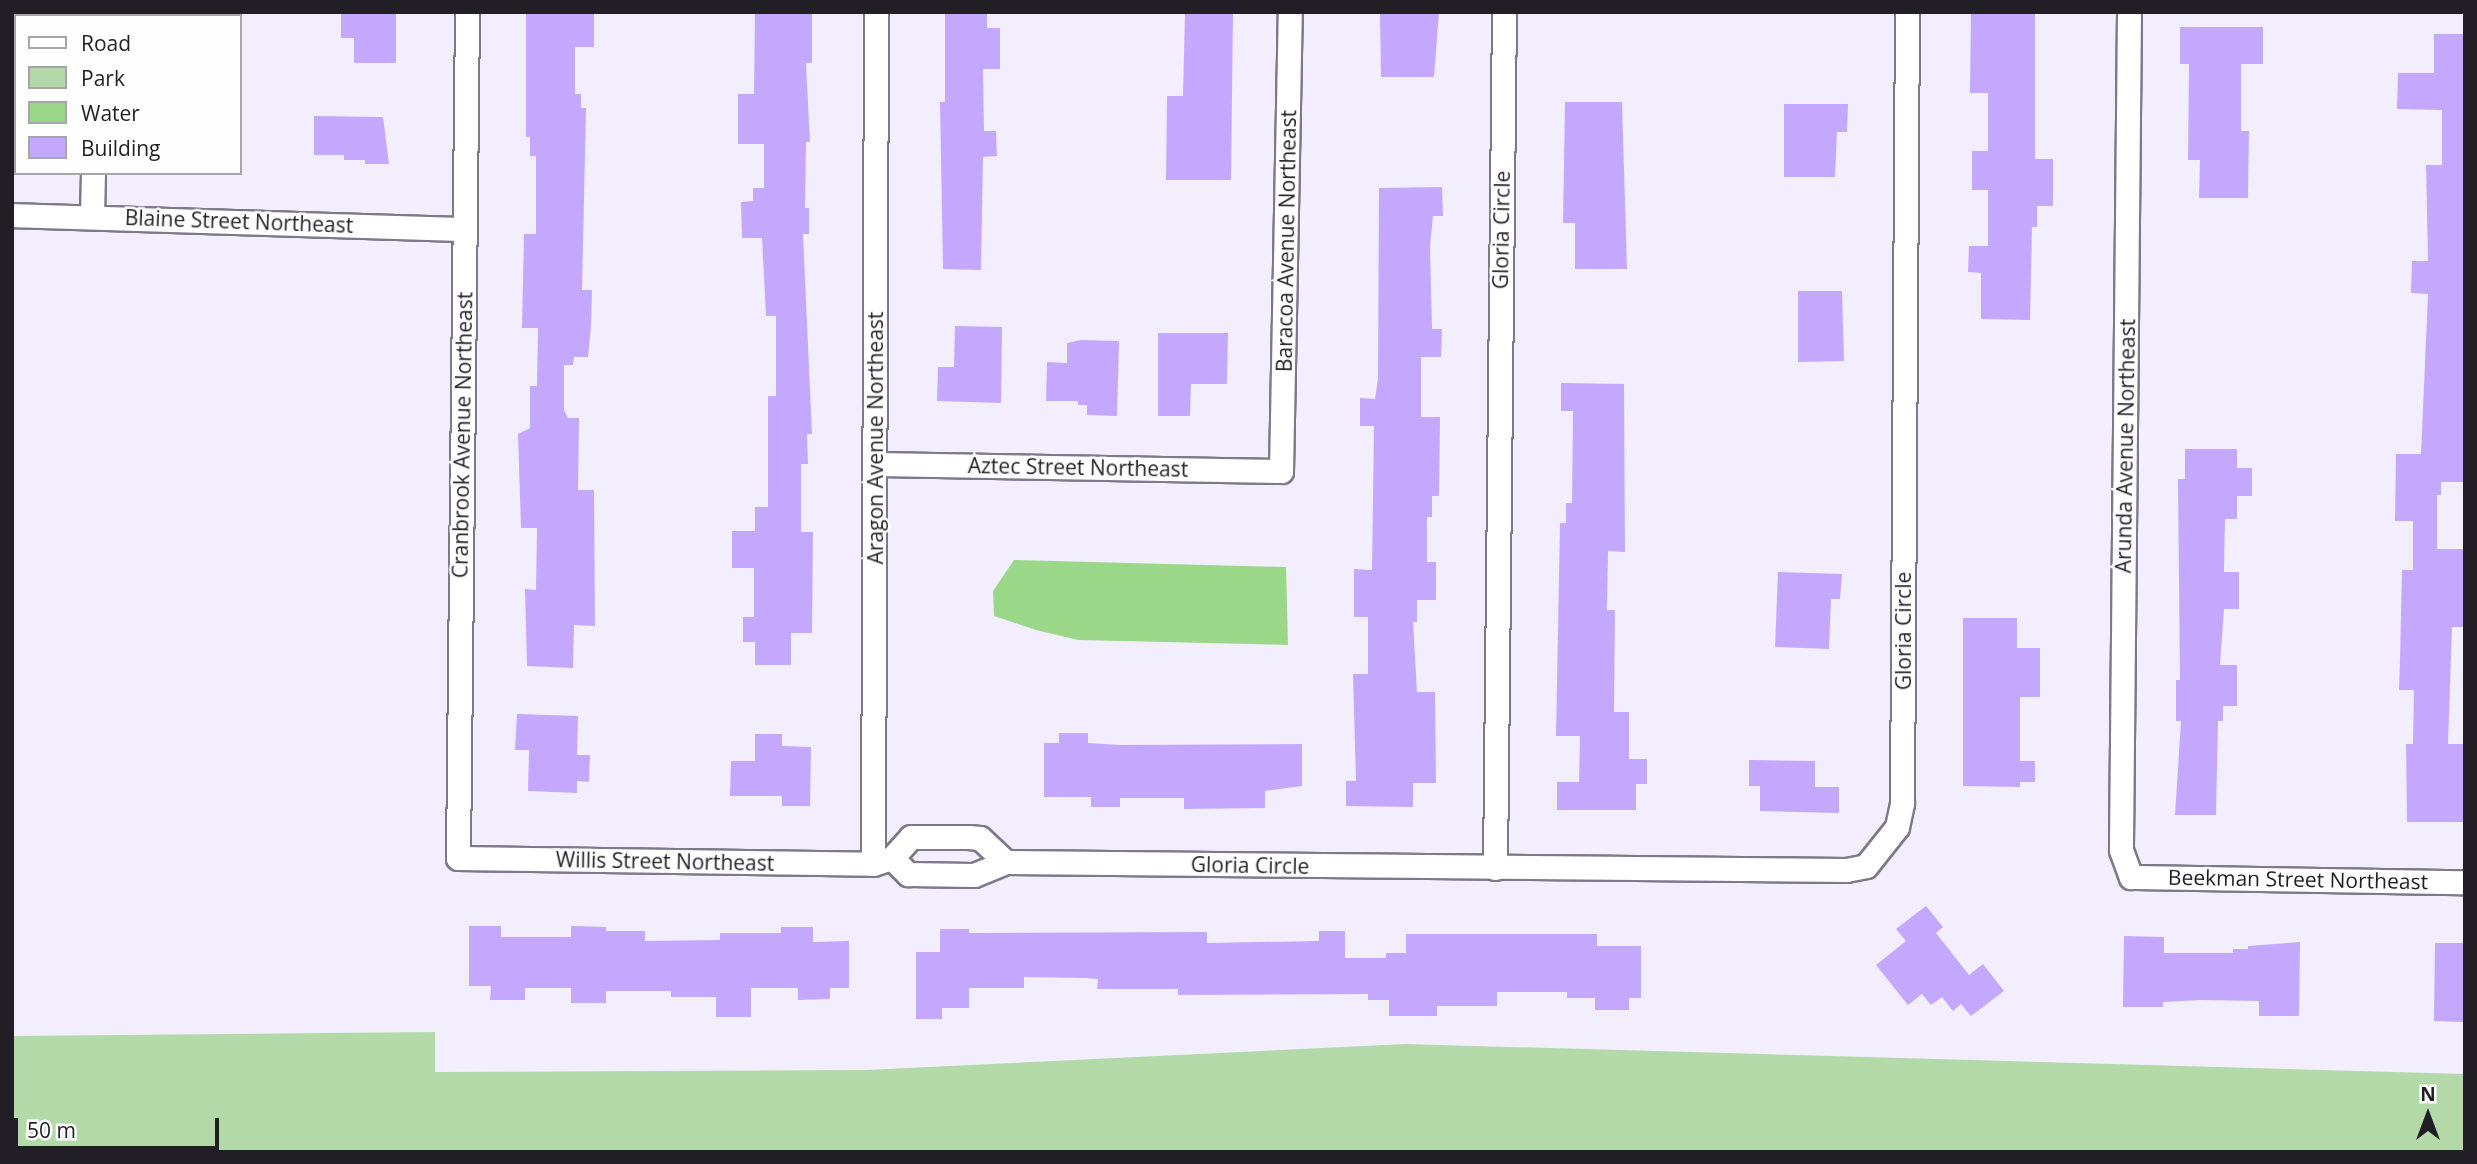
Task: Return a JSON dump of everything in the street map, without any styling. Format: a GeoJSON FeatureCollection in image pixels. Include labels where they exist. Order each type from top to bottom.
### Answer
{"type":"FeatureCollection","features":[{"type":"Feature","properties":{"kind":"street","name":"Cranbrook Avenue Northeast"},"geometry":{"type":"LineString","coordinates":[[458,858],[467,12]]}},
{"type":"Feature","properties":{"kind":"street","name":"Aragon Avenue Northeast"},"geometry":{"type":"LineString","coordinates":[[876,12],[875,464],[882,861]]}},
{"type":"Feature","properties":{"kind":"street","name":"Baracoa Avenue Northeast"},"geometry":{"type":"LineString","coordinates":[[1281,471],[1290,12]]}},
{"type":"Feature","properties":{"kind":"street","name":"Gloria Circle"},"geometry":{"type":"LineString","coordinates":[[1495,868],[1504,12]]}},
{"type":"Feature","properties":{"kind":"street","name":"Gloria Circle"},"geometry":{"type":"LineString","coordinates":[[882,861],[908,874],[975,875],[1006,862],[1846,870],[1866,866],[1897,827],[1902,803],[1907,12]]}},
{"type":"Feature","properties":{"kind":"street","name":"Arunda Avenue Northeast"},"geometry":{"type":"LineString","coordinates":[[2129,12],[2121,850],[2131,877]]}},
{"type":"Feature","properties":{"kind":"street"},"geometry":{"type":"LineString","coordinates":[[92,216],[93,175]]}},
{"type":"Feature","properties":{"kind":"street","name":"Blaine Street Northeast"},"geometry":{"type":"LineString","coordinates":[[12,215],[465,229]]}},
{"type":"Feature","properties":{"kind":"street","name":"Aztec Street Northeast"},"geometry":{"type":"LineString","coordinates":[[875,464],[1281,471]]}},
{"type":"Feature","properties":{"kind":"street"},"geometry":{"type":"LineString","coordinates":[[882,861],[911,837],[968,837],[980,838],[1006,862]]}},
{"type":"Feature","properties":{"kind":"street","name":"Willis Street Northeast"},"geometry":{"type":"LineString","coordinates":[[458,858],[882,861]]}},
{"type":"Feature","properties":{"kind":"street","name":"Beekman Street Northeast"},"geometry":{"type":"LineString","coordinates":[[2131,877],[2465,881]]}},
{"type":"Feature","properties":{"kind":"green space"},"geometry":{"type":"Polygon","coordinates":[[[435,1032],[435,1072],[866,1070],[1405,1044],[2465,1074],[2465,1152],[12,1152],[12,1036],[435,1032]]]}},
{"type":"Feature","properties":{"kind":"water"},"geometry":{"type":"Polygon","coordinates":[[[1014,560],[1286,567],[1288,645],[1078,640],[1036,630],[994,616],[993,591],[1014,560]]]}},
{"type":"Feature","properties":{"kind":"building"},"geometry":{"type":"Polygon","coordinates":[[[341,12],[396,12],[396,63],[354,63],[354,38],[341,38],[341,12]]]}},
{"type":"Feature","properties":{"kind":"building"},"geometry":{"type":"Polygon","coordinates":[[[526,12],[594,12],[594,47],[575,47],[575,94],[581,94],[581,108],[586,108],[582,290],[592,290],[591,326],[588,357],[574,357],[573,365],[564,365],[564,410],[568,418],[579,418],[578,490],[594,490],[595,626],[574,625],[573,668],[527,666],[525,589],[536,590],[537,528],[521,528],[518,434],[530,428],[530,386],[537,386],[538,328],[522,328],[524,234],[536,234],[536,156],[530,156],[530,137],[526,137],[526,12]]]}},
{"type":"Feature","properties":{"kind":"building"},"geometry":{"type":"Polygon","coordinates":[[[755,12],[812,13],[812,63],[806,63],[810,142],[806,142],[805,208],[809,208],[809,234],[803,234],[812,434],[807,434],[808,464],[801,464],[801,532],[813,532],[812,633],[791,633],[791,665],[755,665],[755,642],[743,642],[743,617],[754,617],[754,568],[732,568],[732,531],[755,531],[755,507],[768,507],[768,396],[776,396],[776,316],[766,316],[762,238],[742,238],[741,202],[753,201],[753,188],[764,188],[764,144],[738,144],[738,94],[754,94],[755,12]]]}},
{"type":"Feature","properties":{"kind":"building"},"geometry":{"type":"Polygon","coordinates":[[[945,12],[987,12],[987,28],[1000,28],[1000,69],[983,69],[984,131],[996,131],[997,156],[983,157],[981,270],[943,269],[940,102],[945,102],[945,12]]]}},
{"type":"Feature","properties":{"kind":"building"},"geometry":{"type":"Polygon","coordinates":[[[1185,12],[1233,12],[1231,180],[1166,180],[1167,96],[1183,96],[1185,12]]]}},
{"type":"Feature","properties":{"kind":"building"},"geometry":{"type":"Polygon","coordinates":[[[1380,12],[1439,12],[1434,77],[1381,77],[1380,12]]]}},
{"type":"Feature","properties":{"kind":"building"},"geometry":{"type":"Polygon","coordinates":[[[1971,12],[2035,12],[2035,159],[2053,159],[2053,206],[2037,206],[2037,227],[2032,227],[2030,320],[1981,319],[1981,273],[1968,272],[1969,246],[1988,246],[1988,190],[1972,190],[1972,151],[1988,151],[1988,93],[1970,93],[1971,12]]]}},
{"type":"Feature","properties":{"kind":"building"},"geometry":{"type":"Polygon","coordinates":[[[2180,27],[2263,27],[2263,64],[2241,64],[2241,131],[2249,131],[2248,198],[2199,198],[2200,160],[2188,160],[2189,64],[2180,64],[2180,27]]]}},
{"type":"Feature","properties":{"kind":"building"},"geometry":{"type":"Polygon","coordinates":[[[2434,34],[2465,34],[2465,482],[2441,482],[2441,495],[2437,495],[2437,549],[2465,549],[2465,627],[2452,627],[2448,744],[2465,744],[2465,822],[2407,822],[2406,744],[2413,744],[2414,690],[2399,690],[2402,570],[2413,570],[2413,521],[2395,521],[2396,454],[2421,454],[2428,294],[2411,293],[2412,261],[2428,261],[2426,165],[2442,165],[2442,110],[2397,109],[2398,73],[2434,73],[2434,34]]]}},
{"type":"Feature","properties":{"kind":"building"},"geometry":{"type":"Polygon","coordinates":[[[1565,102],[1622,102],[1627,269],[1575,269],[1575,223],[1563,223],[1565,102]]]}},
{"type":"Feature","properties":{"kind":"building"},"geometry":{"type":"Polygon","coordinates":[[[1784,104],[1848,104],[1847,132],[1837,132],[1835,177],[1784,177],[1784,104]]]}},
{"type":"Feature","properties":{"kind":"building"},"geometry":{"type":"Polygon","coordinates":[[[314,116],[383,117],[389,164],[365,164],[365,160],[344,160],[344,155],[314,155],[314,116]]]}},
{"type":"Feature","properties":{"kind":"building"},"geometry":{"type":"Polygon","coordinates":[[[1442,187],[1443,216],[1433,216],[1430,246],[1432,329],[1442,329],[1441,357],[1421,357],[1421,417],[1440,417],[1439,496],[1432,496],[1432,517],[1427,517],[1427,562],[1436,562],[1436,600],[1417,600],[1417,622],[1413,622],[1417,692],[1435,692],[1436,783],[1413,783],[1413,807],[1346,806],[1346,781],[1356,781],[1353,674],[1368,674],[1368,617],[1354,617],[1354,569],[1372,570],[1374,426],[1360,426],[1360,398],[1375,399],[1378,379],[1379,188],[1442,187]]]}},
{"type":"Feature","properties":{"kind":"building"},"geometry":{"type":"Polygon","coordinates":[[[1798,291],[1842,291],[1844,361],[1798,362],[1798,291]]]}},
{"type":"Feature","properties":{"kind":"building"},"geometry":{"type":"Polygon","coordinates":[[[955,326],[1002,327],[1001,403],[937,401],[938,367],[954,367],[955,326]]]}},
{"type":"Feature","properties":{"kind":"building"},"geometry":{"type":"Polygon","coordinates":[[[1158,333],[1228,333],[1227,384],[1191,384],[1190,416],[1158,416],[1158,333]]]}},
{"type":"Feature","properties":{"kind":"building"},"geometry":{"type":"Polygon","coordinates":[[[1081,340],[1119,341],[1117,416],[1087,415],[1087,405],[1078,405],[1078,401],[1046,401],[1047,362],[1067,363],[1067,343],[1081,340]]]}},
{"type":"Feature","properties":{"kind":"building"},"geometry":{"type":"Polygon","coordinates":[[[1561,383],[1624,384],[1625,552],[1608,551],[1607,610],[1615,610],[1614,712],[1629,712],[1629,759],[1647,759],[1647,784],[1636,784],[1636,810],[1557,810],[1557,782],[1579,782],[1580,736],[1556,736],[1560,523],[1566,523],[1566,503],[1572,503],[1573,411],[1561,411],[1561,383]]]}},
{"type":"Feature","properties":{"kind":"building"},"geometry":{"type":"Polygon","coordinates":[[[2185,449],[2237,449],[2237,468],[2252,468],[2252,496],[2237,496],[2237,519],[2225,519],[2224,572],[2239,572],[2239,609],[2224,609],[2220,665],[2237,665],[2237,706],[2223,706],[2223,721],[2218,721],[2216,815],[2175,815],[2181,721],[2176,721],[2176,680],[2180,680],[2178,479],[2185,479],[2185,449]]]}},
{"type":"Feature","properties":{"kind":"building"},"geometry":{"type":"Polygon","coordinates":[[[1778,572],[1842,574],[1840,599],[1831,599],[1829,649],[1775,647],[1778,572]]]}},
{"type":"Feature","properties":{"kind":"building"},"geometry":{"type":"Polygon","coordinates":[[[1963,618],[2017,618],[2017,648],[2040,648],[2040,697],[2020,697],[2020,761],[2035,761],[2035,782],[2020,782],[2020,787],[1963,786],[1963,618]]]}},
{"type":"Feature","properties":{"kind":"building"},"geometry":{"type":"Polygon","coordinates":[[[517,714],[578,716],[577,755],[590,755],[589,782],[577,781],[577,793],[528,791],[529,750],[515,750],[517,714]]]}},
{"type":"Feature","properties":{"kind":"building"},"geometry":{"type":"Polygon","coordinates":[[[1059,733],[1088,733],[1088,743],[1120,745],[1302,744],[1302,786],[1265,791],[1265,808],[1184,809],[1184,798],[1120,798],[1120,807],[1091,807],[1091,797],[1044,797],[1044,743],[1059,743],[1059,733]]]}},
{"type":"Feature","properties":{"kind":"building"},"geometry":{"type":"Polygon","coordinates":[[[755,734],[782,734],[782,746],[811,747],[810,806],[782,806],[782,796],[730,796],[731,761],[755,761],[755,734]]]}},
{"type":"Feature","properties":{"kind":"building"},"geometry":{"type":"Polygon","coordinates":[[[1749,760],[1815,761],[1815,787],[1839,787],[1839,813],[1760,811],[1760,786],[1749,786],[1749,760]]]}},
{"type":"Feature","properties":{"kind":"building"},"geometry":{"type":"Polygon","coordinates":[[[1926,906],[1943,927],[1936,933],[1969,975],[1983,964],[2004,991],[1971,1016],[1961,1004],[1953,1011],[1942,997],[1931,1005],[1922,994],[1908,1005],[1876,965],[1906,941],[1896,929],[1926,906]]]}},
{"type":"Feature","properties":{"kind":"building"},"geometry":{"type":"Polygon","coordinates":[[[469,926],[501,926],[501,937],[571,937],[571,926],[606,927],[606,931],[645,931],[645,941],[720,940],[720,933],[781,933],[781,927],[813,927],[813,942],[849,941],[849,988],[830,988],[830,999],[798,1000],[798,988],[751,988],[751,1017],[716,1017],[716,997],[671,997],[671,991],[606,991],[606,1003],[571,1003],[571,988],[525,988],[525,1000],[490,1000],[491,986],[469,986],[469,926]]]}},
{"type":"Feature","properties":{"kind":"building"},"geometry":{"type":"Polygon","coordinates":[[[940,929],[969,929],[969,933],[1207,932],[1207,943],[1319,941],[1319,931],[1345,931],[1345,958],[1386,958],[1386,953],[1406,953],[1406,934],[1597,934],[1597,946],[1641,946],[1641,998],[1629,998],[1629,1010],[1595,1010],[1595,998],[1567,998],[1567,992],[1497,992],[1497,1006],[1437,1006],[1437,1016],[1389,1016],[1389,1000],[1368,1000],[1368,994],[1178,995],[1178,989],[1097,989],[1098,979],[1024,977],[1024,988],[969,988],[969,1008],[942,1008],[942,1019],[916,1019],[916,952],[940,952],[940,929]]]}},
{"type":"Feature","properties":{"kind":"building"},"geometry":{"type":"Polygon","coordinates":[[[2124,936],[2164,937],[2164,953],[2233,953],[2233,949],[2248,949],[2248,946],[2300,942],[2299,1016],[2259,1016],[2259,1001],[2201,1000],[2163,1002],[2163,1007],[2123,1007],[2124,936]]]}},
{"type":"Feature","properties":{"kind":"building"},"geometry":{"type":"Polygon","coordinates":[[[2435,943],[2465,943],[2465,1022],[2434,1021],[2435,943]]]}}]}
